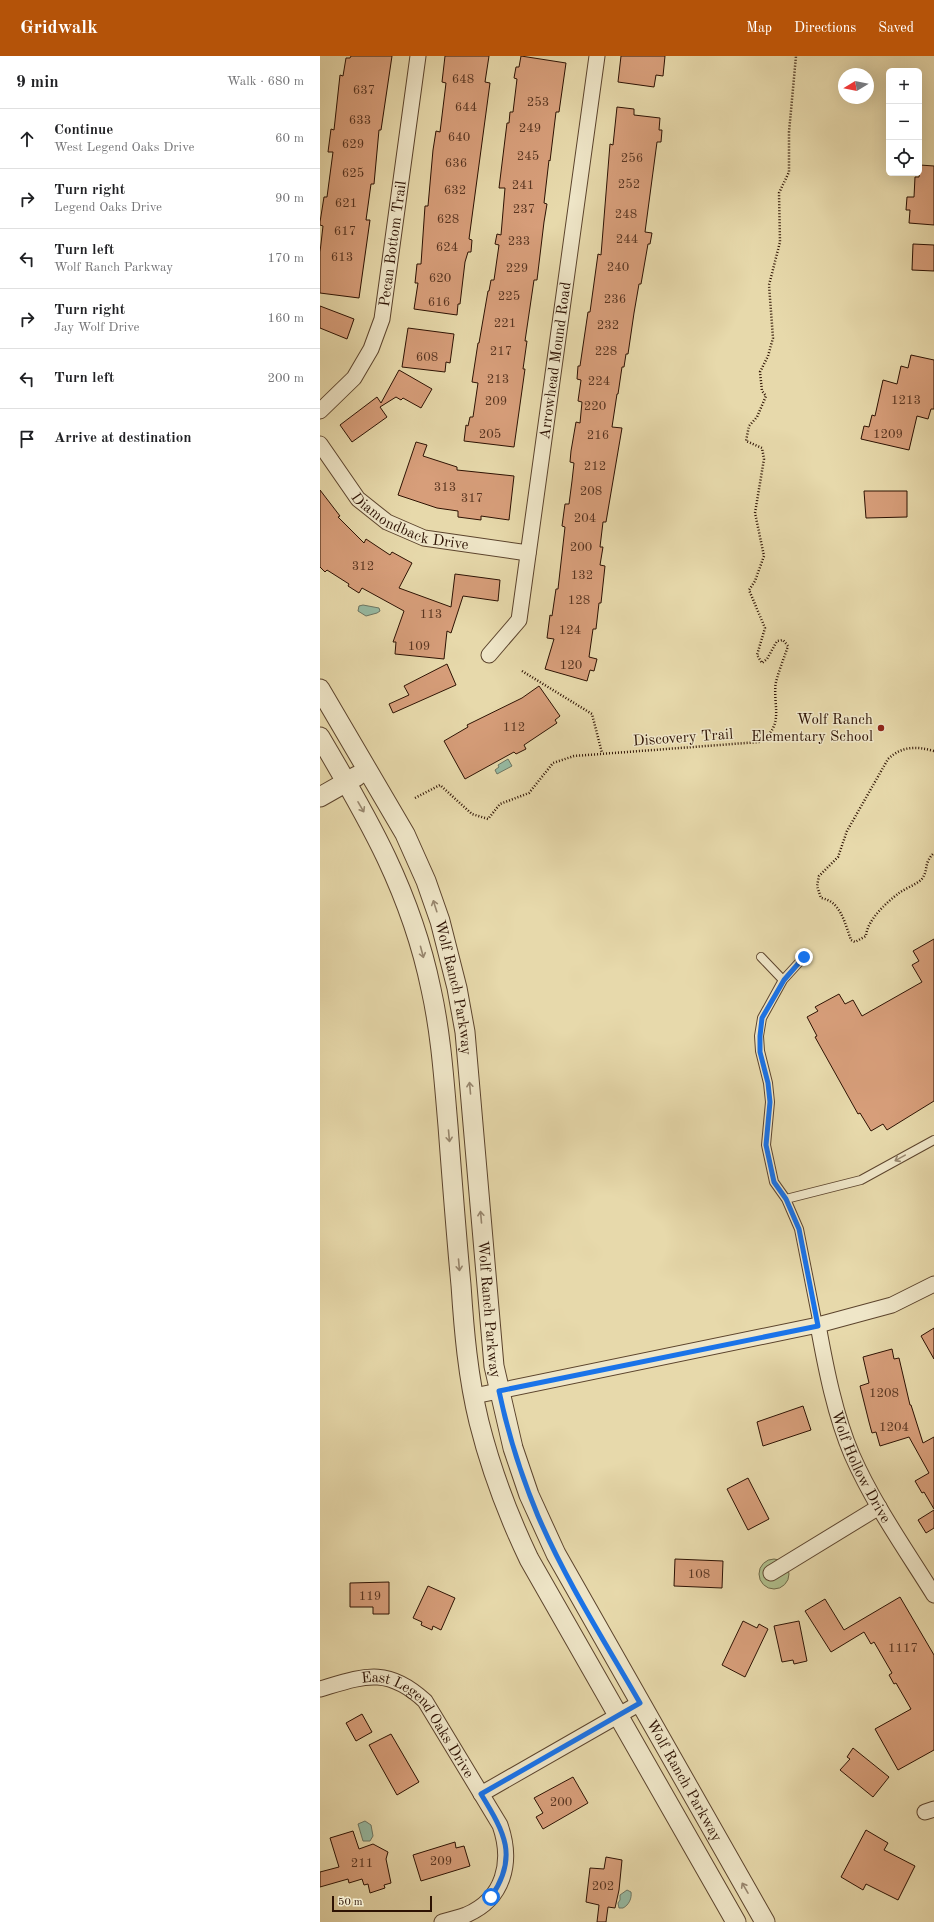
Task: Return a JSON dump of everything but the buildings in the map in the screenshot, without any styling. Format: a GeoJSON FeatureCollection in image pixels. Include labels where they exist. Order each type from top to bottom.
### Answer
{"type":"FeatureCollection","features":[{"type":"Feature","properties":{"kind":"street","name":"Pecan Bottom Trail"},"geometry":{"type":"LineString","coordinates":[[320,410],[354,378],[371,349],[382,319],[418,56]]}},
{"type":"Feature","properties":{"kind":"street","name":"Arrowhead Mound Road"},"geometry":{"type":"LineString","coordinates":[[489,655],[519,620],[597,56]]}},
{"type":"Feature","properties":{"kind":"street","name":"Diamondback Drive"},"geometry":{"type":"LineString","coordinates":[[320,444],[358,499],[387,522],[424,538],[528,554]]}},
{"type":"Feature","properties":{"kind":"street","name":"Wolf Ranch Parkway"},"geometry":{"type":"LineString","coordinates":[[320,689],[405,834],[429,888],[440,920],[457,988],[467,1055],[491,1344],[499,1391],[512,1448],[538,1516],[560,1560],[764,1922]]}},
{"type":"Feature","properties":{"kind":"street","name":"Wolf Ranch Parkway"},"geometry":{"type":"LineString","coordinates":[[320,737],[382,847],[403,895],[420,942],[432,991],[443,1070],[464,1328],[479,1421],[493,1471],[520,1540],[541,1580],[736,1922]]}},
{"type":"Feature","properties":{"kind":"street"},"geometry":{"type":"LineString","coordinates":[[320,797],[368,769]]}},
{"type":"Feature","properties":{"kind":"street"},"geometry":{"type":"LineString","coordinates":[[474,1396],[818,1326],[886,1307],[934,1284]]}},
{"type":"Feature","properties":{"kind":"street","name":"Wolf Hollow Drive"},"geometry":{"type":"LineString","coordinates":[[818,1326],[843,1431],[852,1455],[879,1507],[934,1596]]}},
{"type":"Feature","properties":{"kind":"street"},"geometry":{"type":"LineString","coordinates":[[771,1573],[879,1507]]}},
{"type":"Feature","properties":{"kind":"street","name":"East Legend Oaks Drive"},"geometry":{"type":"LineString","coordinates":[[320,1689],[361,1677],[377,1677],[392,1680],[413,1690],[425,1701],[500,1825],[505,1840],[507,1855],[505,1870],[500,1885],[491,1897],[479,1908],[466,1915],[442,1922]]}},
{"type":"Feature","properties":{"kind":"street"},"geometry":{"type":"LineString","coordinates":[[481,1794],[640,1703]]}},
{"type":"Feature","properties":{"kind":"lane"},"geometry":{"type":"LineString","coordinates":[[761,957],[784,980]]}},
{"type":"Feature","properties":{"kind":"lane"},"geometry":{"type":"LineString","coordinates":[[804,957],[784,980],[762,1018],[760,1044],[770,1102],[766,1145],[774,1182],[786,1199],[799,1229],[818,1326]]}},
{"type":"Feature","properties":{"kind":"lane"},"geometry":{"type":"LineString","coordinates":[[786,1199],[861,1180],[934,1140]]}},
{"type":"Feature","properties":{"kind":"path","name":"Discovery Trail"},"geometry":{"type":"LineString","coordinates":[[415,798],[440,784],[472,814],[488,819],[500,804],[529,793],[553,763],[574,756],[759,742],[767,737],[774,728],[777,705],[776,684],[788,646],[783,640],[777,641],[767,659],[762,663],[757,655],[765,628],[748,590],[755,581],[764,556],[755,513],[764,459],[762,448],[746,441],[749,426],[758,416],[766,396],[762,391],[760,372],[768,356],[773,338],[769,285],[780,242],[779,193],[789,172],[789,132],[796,56]]}},
{"type":"Feature","properties":{"kind":"path"},"geometry":{"type":"LineString","coordinates":[[522,671],[592,714],[602,753]]}},
{"type":"Feature","properties":{"kind":"path"},"geometry":{"type":"LineString","coordinates":[[934,751],[917,746],[894,754],[888,759],[847,831],[838,857],[819,876],[817,881],[821,898],[826,898],[842,914],[851,940],[855,942],[866,936],[869,925],[882,908],[899,893],[920,880],[924,875],[928,859],[934,853]]}},
{"type":"Feature","properties":{"kind":"shaded area"},"geometry":{"type":"Polygon","coordinates":[[[363,605],[379,608],[380,611],[366,616],[358,611],[359,606],[363,605]]]}},
{"type":"Feature","properties":{"kind":"shaded area"},"geometry":{"type":"Polygon","coordinates":[[[508,759],[512,766],[497,774],[495,770],[499,767],[498,765],[508,759]]]}},
{"type":"Feature","properties":{"kind":"shaded area"},"geometry":{"type":"Polygon","coordinates":[[[774,1559],[780,1560],[788,1568],[788,1580],[780,1588],[774,1589],[768,1588],[760,1580],[759,1574],[760,1568],[768,1560],[774,1559]]]}},
{"type":"Feature","properties":{"kind":"shaded area"},"geometry":{"type":"Polygon","coordinates":[[[365,1821],[371,1825],[373,1836],[370,1841],[363,1841],[358,1824],[365,1821]]]}},
{"type":"Feature","properties":{"kind":"shaded area"},"geometry":{"type":"Polygon","coordinates":[[[627,1890],[631,1892],[630,1901],[625,1907],[619,1908],[618,1903],[620,1900],[620,1895],[627,1890]]]}},
{"type":"Feature","properties":{"kind":"place","name":"Wolf Ranch Elementary School"},"geometry":{"type":"Point","coordinates":[881,728]}},
{"type":"Feature","properties":{"kind":"route"},"geometry":{"type":"LineString","coordinates":[[491,1897],[500,1885],[505,1870],[507,1855],[505,1840],[500,1825],[481,1794],[640,1703],[546,1534],[512,1448],[499,1391],[818,1326],[799,1229],[786,1199],[774,1182],[766,1145],[770,1102],[768,1083],[760,1052],[762,1018],[784,980],[804,957]]}}]}
